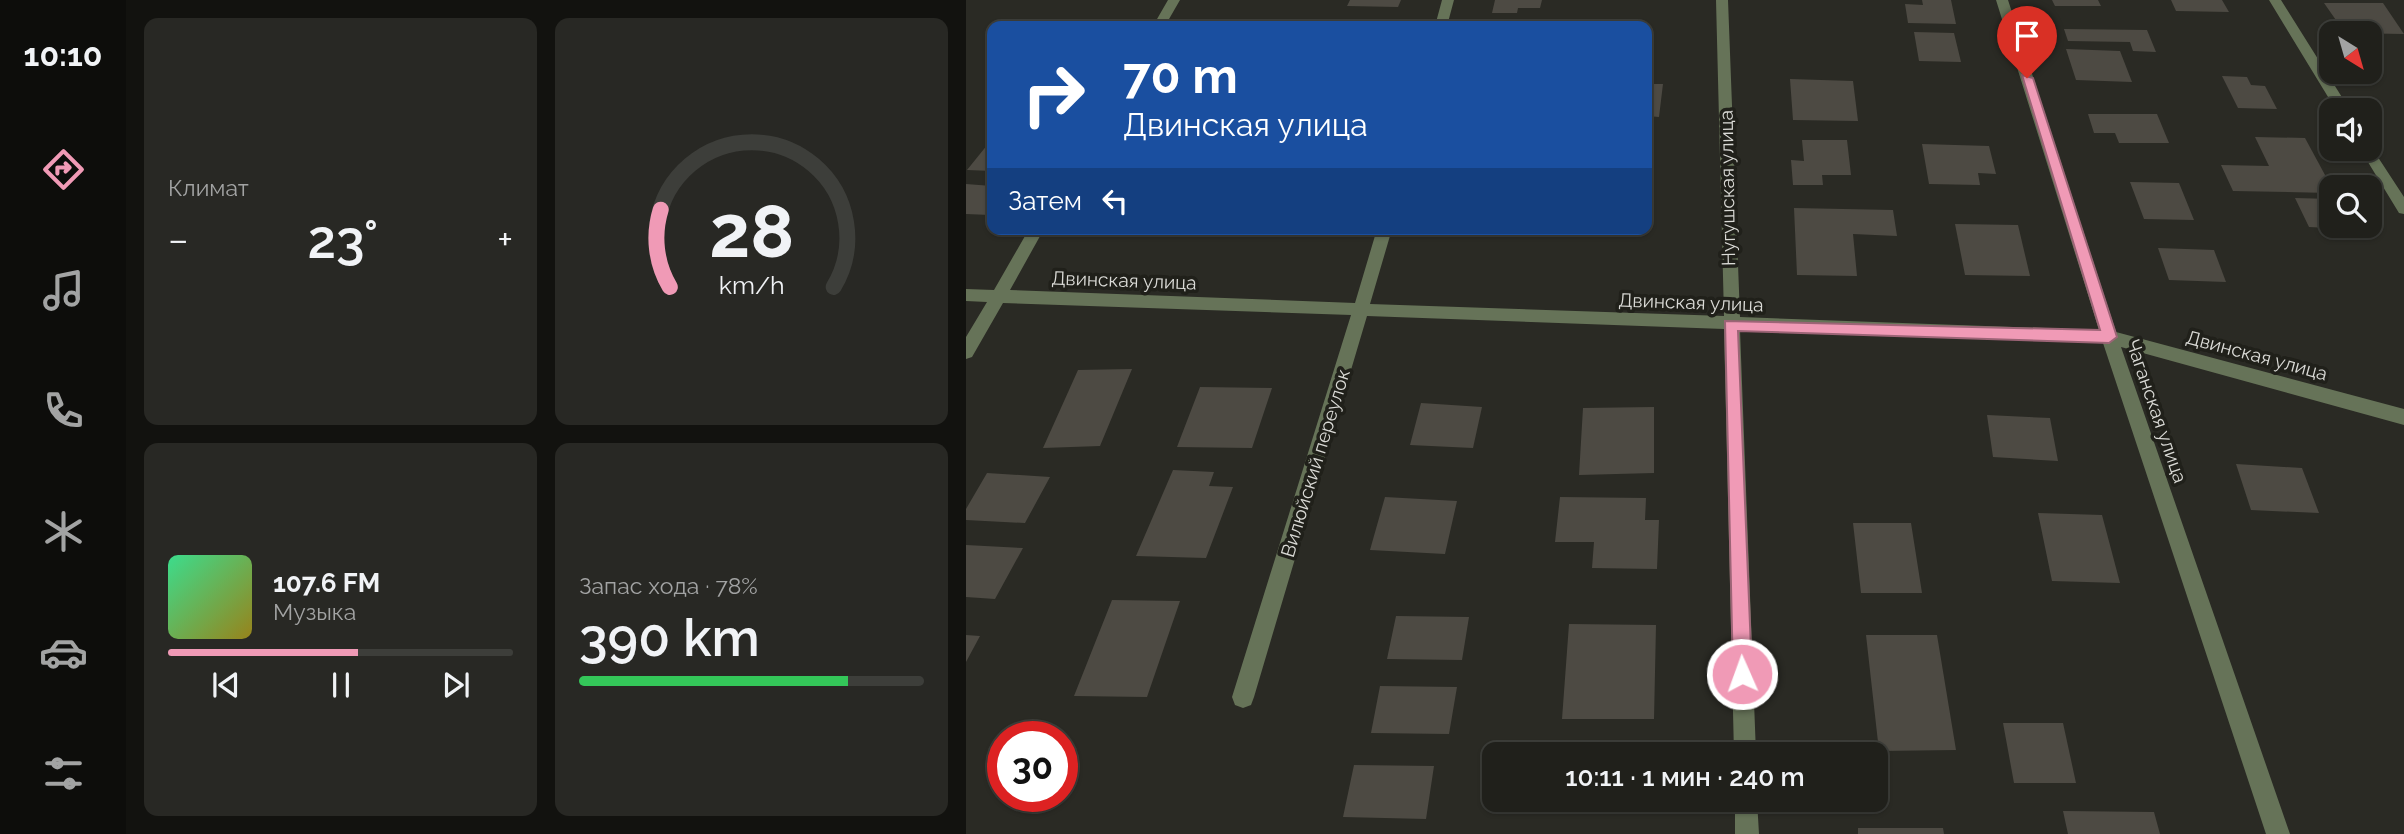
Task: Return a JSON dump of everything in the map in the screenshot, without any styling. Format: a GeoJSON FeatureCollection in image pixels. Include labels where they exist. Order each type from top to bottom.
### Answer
{"type":"FeatureCollection","features":[{"type":"Feature","properties":{"kind":"street"},"geometry":{"type":"LineString","coordinates":[[1162,21],[1174,0]]}},
{"type":"Feature","properties":{"kind":"street"},"geometry":{"type":"LineString","coordinates":[[1442,21],[1448,0]]}},
{"type":"Feature","properties":{"kind":"street","name":"Нугушская улица"},"geometry":{"type":"LineString","coordinates":[[1723,0],[1730,325],[1745,742]]}},
{"type":"Feature","properties":{"kind":"street","name":"Чаганская улица"},"geometry":{"type":"LineString","coordinates":[[2002,0],[2109,337],[2278,834]]}},
{"type":"Feature","properties":{"kind":"street"},"geometry":{"type":"LineString","coordinates":[[2275,0],[2336,98]]}},
{"type":"Feature","properties":{"kind":"street"},"geometry":{"type":"LineString","coordinates":[[2374,161],[2404,209]]}},
{"type":"Feature","properties":{"kind":"street"},"geometry":{"type":"LineString","coordinates":[[966,352],[1033,235]]}},
{"type":"Feature","properties":{"kind":"street","name":"Вилюйский переулок"},"geometry":{"type":"LineString","coordinates":[[1243,697],[1383,235]]}},
{"type":"Feature","properties":{"kind":"street","name":"Двинская улица"},"geometry":{"type":"LineString","coordinates":[[966,295],[2109,337],[2404,417]]}},
{"type":"Feature","properties":{"kind":"street"},"geometry":{"type":"LineString","coordinates":[[1746,812],[1747,834]]}},
{"type":"Feature","properties":{"kind":"building"},"geometry":{"type":"Polygon","coordinates":[[[1350,0],[1401,0],[1398,7],[1347,6],[1350,0]]]}},
{"type":"Feature","properties":{"kind":"building"},"geometry":{"type":"Polygon","coordinates":[[[1495,0],[1542,0],[1540,8],[1518,8],[1517,13],[1492,13],[1495,0]]]}},
{"type":"Feature","properties":{"kind":"building"},"geometry":{"type":"Polygon","coordinates":[[[1922,0],[1951,0],[1956,24],[1908,23],[1905,4],[1923,5],[1922,0]]]}},
{"type":"Feature","properties":{"kind":"building"},"geometry":{"type":"Polygon","coordinates":[[[2052,0],[2098,0],[2101,6],[2055,6],[2052,0]]]}},
{"type":"Feature","properties":{"kind":"building"},"geometry":{"type":"Polygon","coordinates":[[[2171,0],[2222,0],[2229,12],[2176,11],[2171,0]]]}},
{"type":"Feature","properties":{"kind":"building"},"geometry":{"type":"Polygon","coordinates":[[[2324,3],[2383,3],[2404,34],[2382,34],[2382,21],[2337,21],[2324,3]]]}},
{"type":"Feature","properties":{"kind":"building"},"geometry":{"type":"Polygon","coordinates":[[[2064,29],[2147,30],[2156,52],[2133,51],[2130,42],[2068,41],[2064,29]]]}},
{"type":"Feature","properties":{"kind":"building"},"geometry":{"type":"Polygon","coordinates":[[[1914,32],[1954,33],[1961,62],[1919,61],[1914,32]]]}},
{"type":"Feature","properties":{"kind":"building"},"geometry":{"type":"Polygon","coordinates":[[[2066,49],[2120,51],[2132,82],[2076,80],[2066,49]]]}},
{"type":"Feature","properties":{"kind":"building"},"geometry":{"type":"Polygon","coordinates":[[[2222,76],[2247,77],[2251,85],[2265,86],[2277,109],[2238,108],[2222,76]]]}},
{"type":"Feature","properties":{"kind":"building"},"geometry":{"type":"Polygon","coordinates":[[[1790,79],[1853,81],[1858,121],[1793,120],[1790,79]]]}},
{"type":"Feature","properties":{"kind":"building"},"geometry":{"type":"Polygon","coordinates":[[[1652,84],[1663,84],[1659,117],[1652,116],[1652,84]]]}},
{"type":"Feature","properties":{"kind":"building"},"geometry":{"type":"Polygon","coordinates":[[[2088,114],[2157,114],[2169,143],[2119,143],[2115,133],[2094,133],[2088,114]]]}},
{"type":"Feature","properties":{"kind":"building"},"geometry":{"type":"Polygon","coordinates":[[[2255,137],[2305,138],[2325,175],[2319,175],[2319,193],[2233,191],[2221,165],[2269,166],[2255,137]]]}},
{"type":"Feature","properties":{"kind":"building"},"geometry":{"type":"Polygon","coordinates":[[[1802,140],[1847,140],[1851,175],[1822,175],[1823,185],[1793,185],[1791,160],[1804,161],[1802,140]]]}},
{"type":"Feature","properties":{"kind":"building"},"geometry":{"type":"Polygon","coordinates":[[[1922,144],[1989,146],[1996,174],[1978,173],[1980,185],[1929,184],[1922,144]]]}},
{"type":"Feature","properties":{"kind":"building"},"geometry":{"type":"Polygon","coordinates":[[[987,145],[987,171],[967,170],[987,145]]]}},
{"type":"Feature","properties":{"kind":"building"},"geometry":{"type":"Polygon","coordinates":[[[2130,182],[2179,183],[2194,220],[2144,219],[2130,182]]]}},
{"type":"Feature","properties":{"kind":"building"},"geometry":{"type":"Polygon","coordinates":[[[966,184],[987,186],[987,215],[966,214],[966,184]]]}},
{"type":"Feature","properties":{"kind":"building"},"geometry":{"type":"Polygon","coordinates":[[[2295,198],[2319,199],[2319,227],[2309,227],[2295,198]]]}},
{"type":"Feature","properties":{"kind":"building"},"geometry":{"type":"Polygon","coordinates":[[[1794,208],[1893,210],[1897,236],[1853,234],[1857,276],[1797,275],[1794,208]]]}},
{"type":"Feature","properties":{"kind":"building"},"geometry":{"type":"Polygon","coordinates":[[[1955,224],[2018,225],[2030,276],[1965,275],[1955,224]]]}},
{"type":"Feature","properties":{"kind":"building"},"geometry":{"type":"Polygon","coordinates":[[[2158,248],[2214,250],[2226,282],[2169,280],[2158,248]]]}},
{"type":"Feature","properties":{"kind":"building"},"geometry":{"type":"Polygon","coordinates":[[[1132,369],[1100,446],[1043,448],[1078,370],[1132,369]]]}},
{"type":"Feature","properties":{"kind":"building"},"geometry":{"type":"Polygon","coordinates":[[[1200,387],[1272,388],[1252,448],[1177,447],[1200,387]]]}},
{"type":"Feature","properties":{"kind":"building"},"geometry":{"type":"Polygon","coordinates":[[[1421,403],[1482,407],[1473,448],[1410,445],[1421,403]]]}},
{"type":"Feature","properties":{"kind":"building"},"geometry":{"type":"Polygon","coordinates":[[[1654,407],[1654,473],[1579,475],[1583,408],[1654,407]]]}},
{"type":"Feature","properties":{"kind":"building"},"geometry":{"type":"Polygon","coordinates":[[[1987,415],[2050,418],[2058,461],[1993,457],[1987,415]]]}},
{"type":"Feature","properties":{"kind":"building"},"geometry":{"type":"Polygon","coordinates":[[[2236,464],[2302,468],[2319,513],[2251,510],[2236,464]]]}},
{"type":"Feature","properties":{"kind":"building"},"geometry":{"type":"Polygon","coordinates":[[[1173,470],[1214,472],[1209,486],[1233,487],[1206,558],[1136,556],[1173,470]]]}},
{"type":"Feature","properties":{"kind":"building"},"geometry":{"type":"Polygon","coordinates":[[[987,473],[1050,477],[1025,523],[966,520],[966,509],[987,473]]]}},
{"type":"Feature","properties":{"kind":"building"},"geometry":{"type":"Polygon","coordinates":[[[1385,497],[1457,501],[1445,554],[1370,550],[1385,497]]]}},
{"type":"Feature","properties":{"kind":"building"},"geometry":{"type":"Polygon","coordinates":[[[1560,497],[1646,498],[1645,520],[1659,520],[1657,569],[1592,568],[1594,542],[1555,542],[1560,497]]]}},
{"type":"Feature","properties":{"kind":"building"},"geometry":{"type":"Polygon","coordinates":[[[2038,513],[2102,515],[2120,583],[2052,581],[2038,513]]]}},
{"type":"Feature","properties":{"kind":"building"},"geometry":{"type":"Polygon","coordinates":[[[1853,523],[1911,523],[1922,593],[1861,593],[1853,523]]]}},
{"type":"Feature","properties":{"kind":"building"},"geometry":{"type":"Polygon","coordinates":[[[966,545],[1023,548],[995,599],[966,597],[966,545]]]}},
{"type":"Feature","properties":{"kind":"building"},"geometry":{"type":"Polygon","coordinates":[[[1112,600],[1180,601],[1147,697],[1074,696],[1112,600]]]}},
{"type":"Feature","properties":{"kind":"building"},"geometry":{"type":"Polygon","coordinates":[[[1396,616],[1469,617],[1462,660],[1387,659],[1396,616]]]}},
{"type":"Feature","properties":{"kind":"building"},"geometry":{"type":"Polygon","coordinates":[[[1569,624],[1656,625],[1654,719],[1562,719],[1569,624]]]}},
{"type":"Feature","properties":{"kind":"building"},"geometry":{"type":"Polygon","coordinates":[[[966,635],[980,636],[966,662],[966,635]]]}},
{"type":"Feature","properties":{"kind":"building"},"geometry":{"type":"Polygon","coordinates":[[[1866,635],[1937,635],[1956,750],[1888,751],[1888,742],[1878,742],[1866,635]]]}},
{"type":"Feature","properties":{"kind":"building"},"geometry":{"type":"Polygon","coordinates":[[[1380,686],[1457,687],[1449,734],[1371,733],[1380,686]]]}},
{"type":"Feature","properties":{"kind":"building"},"geometry":{"type":"Polygon","coordinates":[[[2003,723],[2063,723],[2076,783],[2014,783],[2003,723]]]}},
{"type":"Feature","properties":{"kind":"building"},"geometry":{"type":"Polygon","coordinates":[[[1354,765],[1434,766],[1426,819],[1343,817],[1354,765]]]}},
{"type":"Feature","properties":{"kind":"building"},"geometry":{"type":"Polygon","coordinates":[[[2063,811],[2154,812],[2160,834],[2068,834],[2063,811]]]}},
{"type":"Feature","properties":{"kind":"building"},"geometry":{"type":"Polygon","coordinates":[[[1858,828],[1943,828],[1944,834],[1858,834],[1858,828]]]}},
{"type":"Feature","properties":{"kind":"route"},"geometry":{"type":"LineString","coordinates":[[1742,674],[1730,325],[2109,337],[2027,78]]}}]}
